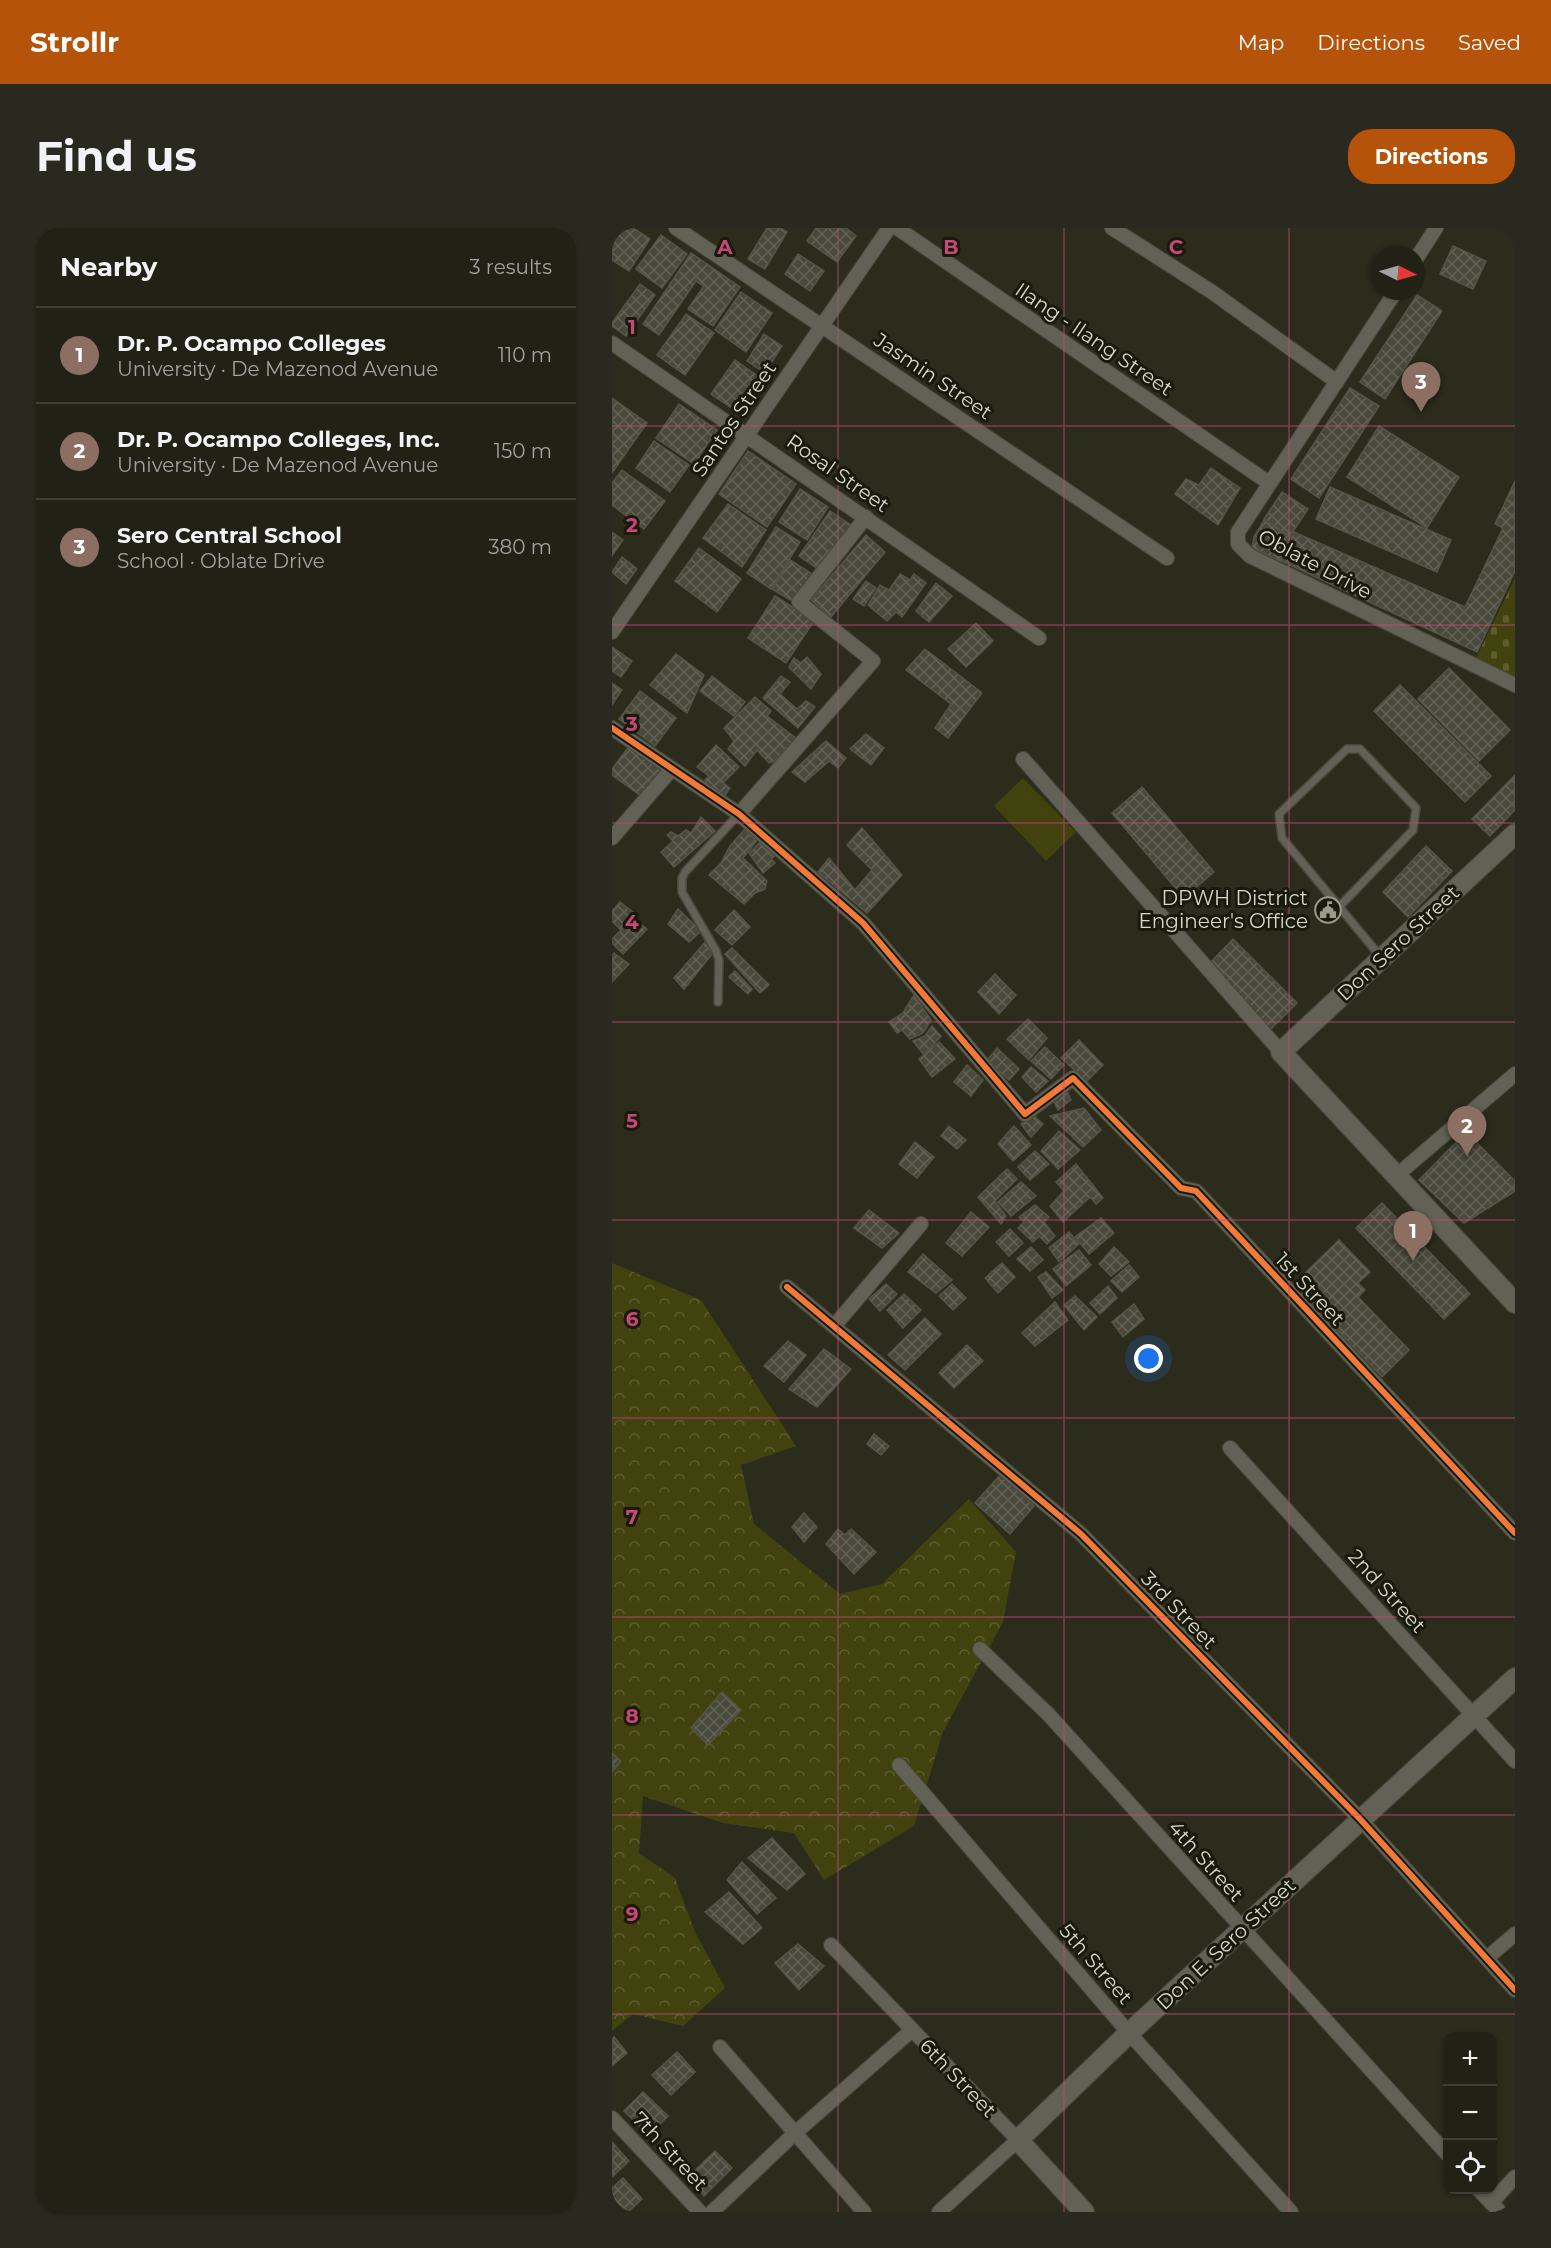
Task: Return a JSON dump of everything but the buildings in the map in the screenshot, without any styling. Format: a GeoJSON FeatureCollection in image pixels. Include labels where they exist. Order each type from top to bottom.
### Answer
{"type":"FeatureCollection","features":[{"type":"Feature","properties":{"kind":"street","name":"Jasmin Street"},"geometry":{"type":"LineString","coordinates":[[676,228],[1167,558]]}},
{"type":"Feature","properties":{"kind":"street","name":"Santos Street"},"geometry":{"type":"LineString","coordinates":[[612,632],[889,228]]}},
{"type":"Feature","properties":{"kind":"street","name":"Ilang - Ilang Street"},"geometry":{"type":"LineString","coordinates":[[897,228],[1269,483]]}},
{"type":"Feature","properties":{"kind":"street"},"geometry":{"type":"LineString","coordinates":[[1113,228],[1212,292],[1337,382]]}},
{"type":"Feature","properties":{"kind":"street"},"geometry":{"type":"LineString","coordinates":[[1424,246],[1436,228]]}},
{"type":"Feature","properties":{"kind":"street","name":"Oblate Drive"},"geometry":{"type":"LineString","coordinates":[[1390,300],[1238,532],[1238,544],[1250,556],[1515,685]]}},
{"type":"Feature","properties":{"kind":"street","name":"Rosal Street"},"geometry":{"type":"LineString","coordinates":[[612,343],[747,434],[1039,638]]}},
{"type":"Feature","properties":{"kind":"street"},"geometry":{"type":"LineString","coordinates":[[612,728],[739,814],[873,661],[799,602],[866,517]]}},
{"type":"Feature","properties":{"kind":"street"},"geometry":{"type":"LineString","coordinates":[[1023,759],[1281,1052],[1515,1303]]}},
{"type":"Feature","properties":{"kind":"street"},"geometry":{"type":"LineString","coordinates":[[612,838],[671,770]]}},
{"type":"Feature","properties":{"kind":"street","name":"1st Street"},"geometry":{"type":"LineString","coordinates":[[739,814],[863,923],[1025,1114],[1073,1078],[1181,1188],[1196,1191],[1515,1533]]}},
{"type":"Feature","properties":{"kind":"street","name":"Don Sero Street"},"geometry":{"type":"LineString","coordinates":[[1281,1052],[1515,834]]}},
{"type":"Feature","properties":{"kind":"street"},"geometry":{"type":"LineString","coordinates":[[1396,1176],[1515,1074]]}},
{"type":"Feature","properties":{"kind":"street"},"geometry":{"type":"LineString","coordinates":[[835,1325],[921,1224]]}},
{"type":"Feature","properties":{"kind":"street","name":"3rd Street"},"geometry":{"type":"LineString","coordinates":[[787,1287],[1081,1534],[1360,1819],[1515,1990]]}},
{"type":"Feature","properties":{"kind":"street","name":"2nd Street"},"geometry":{"type":"LineString","coordinates":[[1230,1448],[1515,1761]]}},
{"type":"Feature","properties":{"kind":"street","name":"4th Street"},"geometry":{"type":"LineString","coordinates":[[981,1649],[1049,1715],[1443,2150]]}},
{"type":"Feature","properties":{"kind":"street","name":"Don E. Sero Street"},"geometry":{"type":"LineString","coordinates":[[939,2212],[1129,2033],[1515,1678]]}},
{"type":"Feature","properties":{"kind":"street","name":"5th Street"},"geometry":{"type":"LineString","coordinates":[[899,1765],[1129,2033],[1291,2212]]}},
{"type":"Feature","properties":{"kind":"street"},"geometry":{"type":"LineString","coordinates":[[1487,1958],[1515,1934]]}},
{"type":"Feature","properties":{"kind":"street","name":"6th Street"},"geometry":{"type":"LineString","coordinates":[[831,1944],[1084,2212]]}},
{"type":"Feature","properties":{"kind":"street"},"geometry":{"type":"LineString","coordinates":[[712,2212],[794,2134],[912,2030]]}},
{"type":"Feature","properties":{"kind":"street"},"geometry":{"type":"LineString","coordinates":[[720,2047],[864,2212]]}},
{"type":"Feature","properties":{"kind":"street","name":"7th Street"},"geometry":{"type":"LineString","coordinates":[[612,2118],[700,2212]]}},
{"type":"Feature","properties":{"kind":"street"},"geometry":{"type":"LineString","coordinates":[[1483,2194],[1495,2207],[1515,2177]]}},
{"type":"Feature","properties":{"kind":"lane"},"geometry":{"type":"LineString","coordinates":[[1339,907],[1413,830],[1417,818],[1416,808],[1360,749],[1353,748],[1347,749],[1279,814],[1282,837],[1339,907],[1381,958]]}},
{"type":"Feature","properties":{"kind":"lane"},"geometry":{"type":"LineString","coordinates":[[718,1002],[719,960],[682,892],[681,885],[686,872],[739,814]]}},
{"type":"Feature","properties":{"kind":"green space"},"geometry":{"type":"Polygon","coordinates":[[[1515,578],[1515,679],[1475,660],[1515,578]]]}},
{"type":"Feature","properties":{"kind":"green space"},"geometry":{"type":"Polygon","coordinates":[[[1023,778],[1076,832],[1046,861],[994,806],[1023,778]]]}},
{"type":"Feature","properties":{"kind":"green space"},"geometry":{"type":"Polygon","coordinates":[[[612,1263],[701,1300],[796,1446],[741,1465],[754,1524],[840,1594],[882,1584],[969,1499],[1016,1552],[1003,1622],[943,1732],[914,1826],[824,1880],[794,1833],[723,1823],[643,1796],[639,1853],[675,1878],[695,1932],[725,1988],[683,2026],[633,2014],[612,2031],[612,1263]]]}},
{"type":"Feature","properties":{"kind":"cycle path"},"geometry":{"type":"LineString","coordinates":[[612,728],[739,814],[863,923],[1025,1114],[1073,1078],[1181,1188],[1196,1191],[1515,1533]]}},
{"type":"Feature","properties":{"kind":"cycle path"},"geometry":{"type":"LineString","coordinates":[[787,1287],[1081,1534],[1360,1819],[1515,1990]]}},
{"type":"Feature","properties":{"kind":"place","name":"Sero Central School"},"geometry":{"type":"Point","coordinates":[1421,412]}},
{"type":"Feature","properties":{"kind":"place","name":"DPWH District Engineer's Office"},"geometry":{"type":"Point","coordinates":[1328,910]}},
{"type":"Feature","properties":{"kind":"place","name":"Dr. P. Ocampo Colleges, Inc."},"geometry":{"type":"Point","coordinates":[1467,1156]}},
{"type":"Feature","properties":{"kind":"place","name":"Dr. P. Ocampo Colleges"},"geometry":{"type":"Point","coordinates":[1413,1261]}}]}
